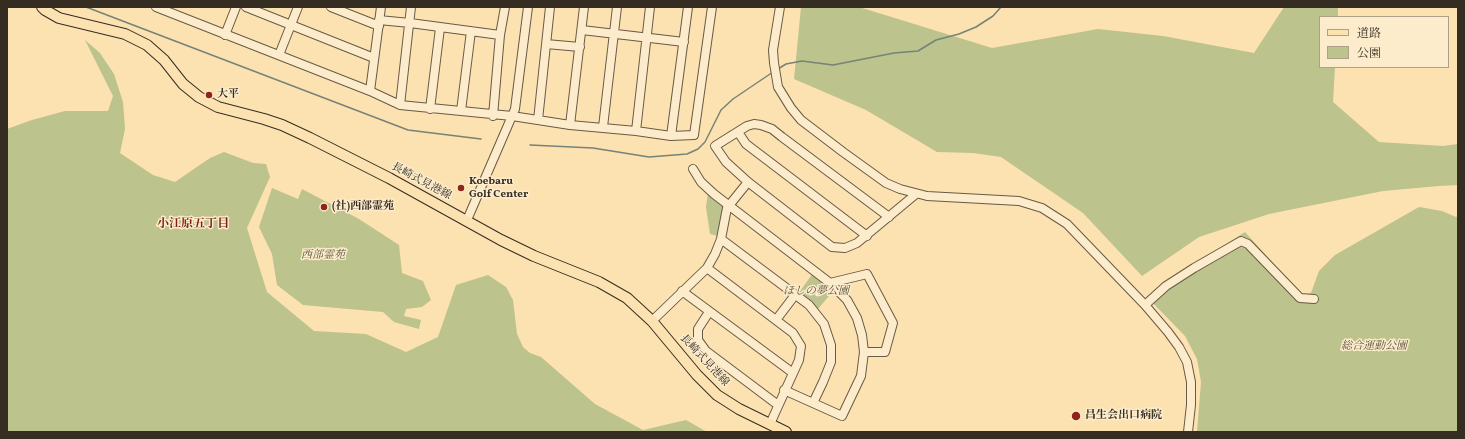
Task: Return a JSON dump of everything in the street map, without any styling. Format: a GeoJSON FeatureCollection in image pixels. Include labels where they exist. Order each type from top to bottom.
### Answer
{"type":"FeatureCollection","features":[{"type":"Feature","properties":{"kind":"main road","name":"長崎式見港線"},"geometry":{"type":"LineString","coordinates":[[42,7],[59,18],[125,34],[147,45],[164,60],[183,84],[199,96],[218,107],[270,121],[310,138],[389,178],[534,256],[599,282],[627,298],[652,322],[697,375],[717,395],[738,409],[786,432]]}},
{"type":"Feature","properties":{"kind":"street"},"geometry":{"type":"LineString","coordinates":[[156,7],[370,91],[400,105],[461,111],[493,116],[512,116],[570,125],[671,136],[694,135],[712,7]]}},
{"type":"Feature","properties":{"kind":"street"},"geometry":{"type":"LineString","coordinates":[[225,35],[236,7]]}},
{"type":"Feature","properties":{"kind":"street"},"geometry":{"type":"LineString","coordinates":[[246,7],[374,58]]}},
{"type":"Feature","properties":{"kind":"street"},"geometry":{"type":"LineString","coordinates":[[279,55],[298,7]]}},
{"type":"Feature","properties":{"kind":"street"},"geometry":{"type":"LineString","coordinates":[[331,7],[379,23],[410,23],[500,35]]}},
{"type":"Feature","properties":{"kind":"street"},"geometry":{"type":"LineString","coordinates":[[370,91],[381,7]]}},
{"type":"Feature","properties":{"kind":"street"},"geometry":{"type":"LineString","coordinates":[[400,105],[411,7]]}},
{"type":"Feature","properties":{"kind":"street"},"geometry":{"type":"LineString","coordinates":[[493,116],[504,7]]}},
{"type":"Feature","properties":{"kind":"street"},"geometry":{"type":"LineString","coordinates":[[467,220],[515,109],[528,7]]}},
{"type":"Feature","properties":{"kind":"street"},"geometry":{"type":"LineString","coordinates":[[538,120],[550,7]]}},
{"type":"Feature","properties":{"kind":"street"},"geometry":{"type":"LineString","coordinates":[[570,125],[584,7]]}},
{"type":"Feature","properties":{"kind":"street"},"geometry":{"type":"LineString","coordinates":[[604,128],[617,7]]}},
{"type":"Feature","properties":{"kind":"street"},"geometry":{"type":"LineString","coordinates":[[636,131],[650,7]]}},
{"type":"Feature","properties":{"kind":"street"},"geometry":{"type":"LineString","coordinates":[[671,136],[688,7]]}},
{"type":"Feature","properties":{"kind":"street"},"geometry":{"type":"LineString","coordinates":[[780,7],[773,50],[778,87],[791,108],[801,120],[880,179],[893,186],[916,194],[942,198],[1019,201],[1042,208],[1062,221],[1079,236],[1145,306],[1168,332],[1187,362],[1191,382],[1191,405],[1188,432]]}},
{"type":"Feature","properties":{"kind":"street"},"geometry":{"type":"LineString","coordinates":[[430,109],[440,28]]}},
{"type":"Feature","properties":{"kind":"street"},"geometry":{"type":"LineString","coordinates":[[582,30],[684,42]]}},
{"type":"Feature","properties":{"kind":"street"},"geometry":{"type":"LineString","coordinates":[[461,111],[471,31]]}},
{"type":"Feature","properties":{"kind":"street"},"geometry":{"type":"LineString","coordinates":[[546,44],[580,47]]}},
{"type":"Feature","properties":{"kind":"street"},"geometry":{"type":"LineString","coordinates":[[888,217],[772,129],[754,124],[715,146],[726,162],[748,182],[832,247],[845,248],[857,243],[916,194]]}},
{"type":"Feature","properties":{"kind":"street"},"geometry":{"type":"LineString","coordinates":[[738,132],[746,144],[867,236]]}},
{"type":"Feature","properties":{"kind":"street"},"geometry":{"type":"LineString","coordinates":[[693,168],[701,182],[714,194],[830,283],[847,300],[857,318],[862,335],[864,352],[861,376],[842,416],[784,390]]}},
{"type":"Feature","properties":{"kind":"street"},"geometry":{"type":"LineString","coordinates":[[652,322],[707,268],[721,239],[727,208],[748,182]]}},
{"type":"Feature","properties":{"kind":"street"},"geometry":{"type":"LineString","coordinates":[[721,239],[809,305],[824,324],[831,345],[831,362],[824,382],[813,403]]}},
{"type":"Feature","properties":{"kind":"street"},"geometry":{"type":"LineString","coordinates":[[1145,306],[1166,286],[1241,241],[1248,244],[1300,298],[1314,300]]}},
{"type":"Feature","properties":{"kind":"street"},"geometry":{"type":"LineString","coordinates":[[707,268],[793,333],[801,346],[799,360],[784,390],[770,424]]}},
{"type":"Feature","properties":{"kind":"street"},"geometry":{"type":"LineString","coordinates":[[830,283],[867,274],[893,323],[885,352],[864,352]]}},
{"type":"Feature","properties":{"kind":"street"},"geometry":{"type":"LineString","coordinates":[[682,291],[793,373]]}},
{"type":"Feature","properties":{"kind":"street"},"geometry":{"type":"LineString","coordinates":[[776,320],[795,295]]}},
{"type":"Feature","properties":{"kind":"street"},"geometry":{"type":"LineString","coordinates":[[709,312],[698,329],[698,340],[706,351],[778,405]]}},
{"type":"Feature","properties":{"kind":"green space"},"geometry":{"type":"Polygon","coordinates":[[[801,7],[859,7],[992,48],[1098,29],[1163,36],[1254,53],[1284,7],[1338,7],[1338,16],[1319,16],[1319,68],[1335,68],[1333,102],[1379,142],[1443,146],[1458,144],[1458,185],[1383,191],[1269,214],[1199,237],[1142,276],[1083,213],[1001,157],[973,153],[937,152],[866,110],[794,79],[801,7]]]}},
{"type":"Feature","properties":{"kind":"green space"},"geometry":{"type":"Polygon","coordinates":[[[85,40],[100,53],[114,74],[123,102],[125,129],[120,153],[153,175],[175,182],[210,158],[224,152],[253,163],[266,164],[270,177],[247,228],[267,292],[314,331],[366,334],[406,352],[438,337],[456,285],[488,275],[506,287],[513,300],[517,334],[523,347],[530,353],[541,357],[595,404],[643,430],[686,420],[707,432],[7,432],[7,129],[65,111],[108,111],[113,96],[85,40]]]}},
{"type":"Feature","properties":{"kind":"green space","name":"西部霊苑"},"geometry":{"type":"Polygon","coordinates":[[[272,188],[298,199],[302,189],[359,219],[399,245],[402,273],[423,281],[431,300],[422,307],[406,309],[404,316],[421,320],[419,329],[394,322],[383,312],[303,305],[277,285],[272,254],[259,227],[272,188]]]}},
{"type":"Feature","properties":{"kind":"green space"},"geometry":{"type":"Polygon","coordinates":[[[708,193],[724,206],[718,236],[710,234],[706,207],[708,193]]]}},
{"type":"Feature","properties":{"kind":"green space","name":"総合運動公園"},"geometry":{"type":"Polygon","coordinates":[[[1419,207],[1442,211],[1456,217],[1458,216],[1458,432],[1197,432],[1201,382],[1197,359],[1185,336],[1147,297],[1157,288],[1245,232],[1302,295],[1311,293],[1319,271],[1335,255],[1419,207]]]}},
{"type":"Feature","properties":{"kind":"green space","name":"ほしの夢公園"},"geometry":{"type":"Polygon","coordinates":[[[813,273],[834,290],[818,309],[798,294],[813,273]]]}},
{"type":"Feature","properties":{"kind":"waterway"},"geometry":{"type":"LineString","coordinates":[[86,7],[408,130],[481,139]]}},
{"type":"Feature","properties":{"kind":"waterway"},"geometry":{"type":"LineString","coordinates":[[778,69],[786,64],[802,61],[833,65],[894,53],[918,51],[936,40],[959,34],[976,27],[993,16],[1001,7]]}},
{"type":"Feature","properties":{"kind":"waterway"},"geometry":{"type":"LineString","coordinates":[[530,145],[593,148],[649,157],[687,154],[698,149],[705,142],[721,110],[733,99],[773,72]]}},
{"type":"Feature","properties":{"kind":"place","name":"大平"},"geometry":{"type":"Point","coordinates":[209,95]}},
{"type":"Feature","properties":{"kind":"place","name":"Koebaru Golf Center"},"geometry":{"type":"Point","coordinates":[461,188]}},
{"type":"Feature","properties":{"kind":"place","name":"(社)西部霊苑"},"geometry":{"type":"Point","coordinates":[324,207]}},
{"type":"Feature","properties":{"kind":"place","name":"昌生会出口病院"},"geometry":{"type":"Point","coordinates":[1076,416]}},
{"type":"Feature","properties":{"kind":"district","name":"小江原五丁目"},"geometry":{"type":"Point","coordinates":[193,225]}}]}
